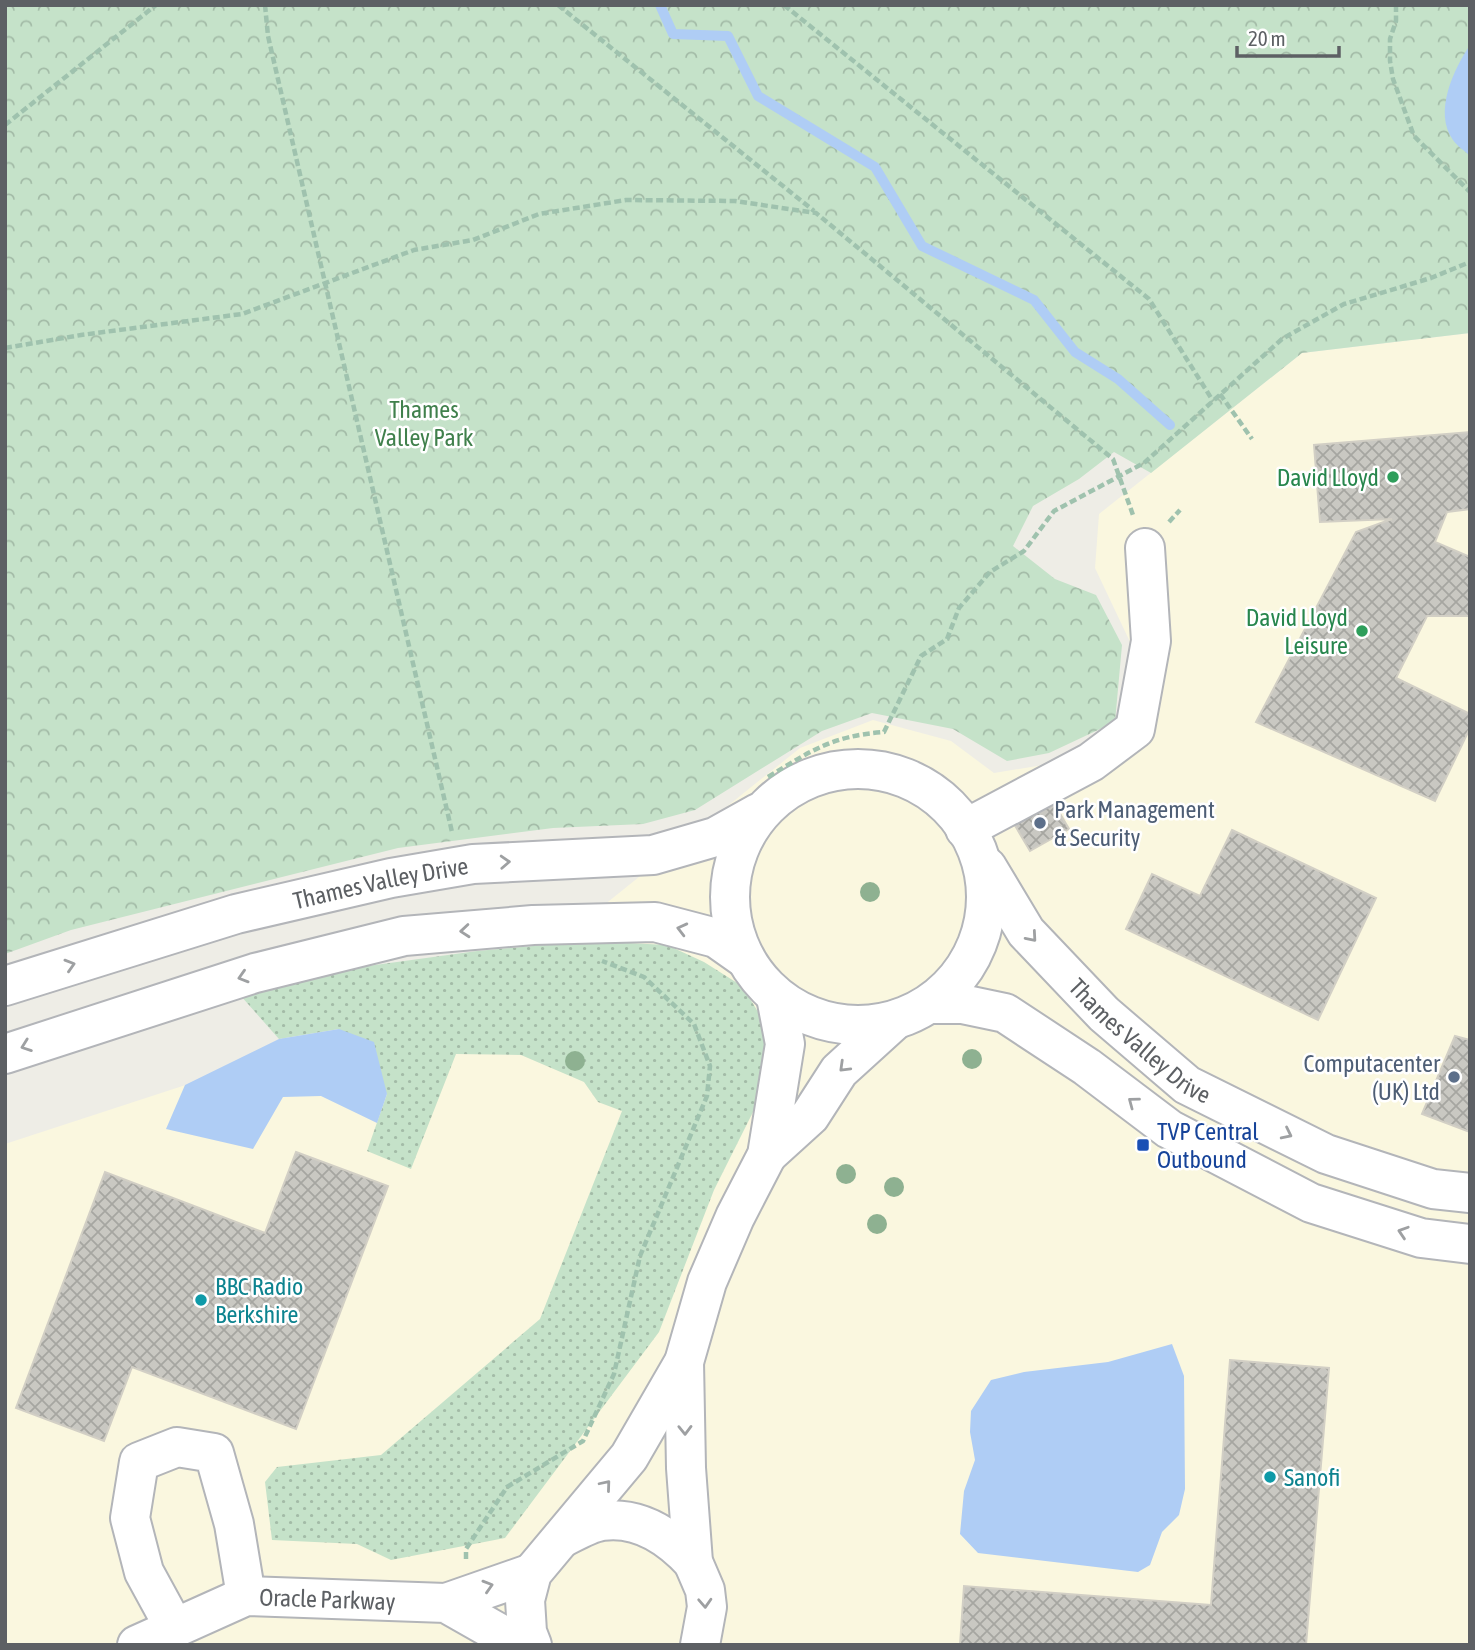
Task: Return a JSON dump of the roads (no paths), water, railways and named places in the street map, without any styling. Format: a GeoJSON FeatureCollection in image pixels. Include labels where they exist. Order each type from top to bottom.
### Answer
{"type":"FeatureCollection","features":[{"type":"Feature","properties":{"kind":"street"},"geometry":{"type":"LineString","coordinates":[[5,1054],[256,973],[404,936],[533,925],[655,922],[716,938],[743,957],[776,997],[820,1020],[849,1026],[894,1021],[932,1004],[962,974],[982,936],[988,904],[974,844],[1135,729],[1151,642],[1145,548]]}},
{"type":"Feature","properties":{"kind":"street","name":"Thames Valley Drive"},"geometry":{"type":"LineString","coordinates":[[5,986],[236,914],[378,881],[473,864],[653,855],[715,837],[758,798],[803,780],[838,769],[887,771],[927,787],[954,810],[1026,932],[1104,1014],[1187,1085],[1326,1154],[1433,1189],[1470,1193]]}},
{"type":"Feature","properties":{"kind":"street"},"geometry":{"type":"LineString","coordinates":[[743,957],[730,919],[735,856],[758,798]]}},
{"type":"Feature","properties":{"kind":"street"},"geometry":{"type":"LineString","coordinates":[[531,1645],[527,1632],[525,1600],[532,1573],[629,1457],[684,1362],[712,1271],[735,1217],[767,1155],[785,1044],[776,997]]}},
{"type":"Feature","properties":{"kind":"street"},"geometry":{"type":"LineString","coordinates":[[932,1004],[962,1004],[1006,1013],[1087,1067],[1169,1129],[1311,1203],[1421,1238],[1470,1244]]}},
{"type":"Feature","properties":{"kind":"street"},"geometry":{"type":"LineString","coordinates":[[767,1155],[810,1116],[839,1071],[894,1021]]}},
{"type":"Feature","properties":{"kind":"street"},"geometry":{"type":"LineString","coordinates":[[684,1362],[686,1468],[693,1562],[705,1590],[706,1643]]}},
{"type":"Feature","properties":{"kind":"street"},"geometry":{"type":"LineString","coordinates":[[174,1627],[145,1572],[130,1518],[139,1462],[177,1447],[214,1453],[234,1524],[246,1596]]}},
{"type":"Feature","properties":{"kind":"street"},"geometry":{"type":"LineString","coordinates":[[562,1538],[601,1521],[634,1522],[672,1539],[693,1562]]}},
{"type":"Feature","properties":{"kind":"street","name":"Oracle Parkway"},"geometry":{"type":"LineString","coordinates":[[137,1645],[246,1596],[446,1602],[532,1573]]}},
{"type":"Feature","properties":{"kind":"street","name":"Oracle Parkway"},"geometry":{"type":"LineString","coordinates":[[446,1602],[520,1645]]}},
{"type":"Feature","properties":{"kind":"water"},"geometry":{"type":"Polygon","coordinates":[[[1470,45],[1470,156],[1453,140],[1447,129],[1445,104],[1452,78],[1470,45]]]}},
{"type":"Feature","properties":{"kind":"water"},"geometry":{"type":"Polygon","coordinates":[[[339,1029],[374,1042],[387,1094],[377,1123],[321,1096],[283,1097],[253,1149],[166,1129],[185,1085],[279,1039],[339,1029]]]}},
{"type":"Feature","properties":{"kind":"water"},"geometry":{"type":"Polygon","coordinates":[[[1172,1344],[1184,1376],[1185,1489],[1179,1515],[1162,1532],[1150,1565],[1138,1572],[978,1553],[960,1534],[964,1491],[975,1460],[970,1432],[971,1411],[991,1380],[1024,1372],[1108,1362],[1172,1344]]]}},
{"type":"Feature","properties":{"kind":"waterway"},"geometry":{"type":"LineString","coordinates":[[660,5],[673,34],[728,36],[758,96],[875,167],[922,246],[1034,300],[1075,352],[1118,379],[1170,425]]}},
{"type":"Feature","properties":{"kind":"place","name":"David Lloyd"},"geometry":{"type":"Point","coordinates":[1393,477]}},
{"type":"Feature","properties":{"kind":"place","name":"David Lloyd Leisure"},"geometry":{"type":"Point","coordinates":[1362,631]}},
{"type":"Feature","properties":{"kind":"place","name":"Park Management & Security"},"geometry":{"type":"Point","coordinates":[1040,823]}},
{"type":"Feature","properties":{"kind":"place","name":"Computacenter (UK) Ltd"},"geometry":{"type":"Point","coordinates":[1454,1077]}},
{"type":"Feature","properties":{"kind":"place","name":"TVP Central Outbound"},"geometry":{"type":"Point","coordinates":[1143,1145]}},
{"type":"Feature","properties":{"kind":"place","name":"BBC Radio Berkshire"},"geometry":{"type":"Point","coordinates":[201,1300]}},
{"type":"Feature","properties":{"kind":"place","name":"Sanofi"},"geometry":{"type":"Point","coordinates":[1270,1477]}},
{"type":"Feature","properties":{"kind":"park label","name":"Thames Valley Park"},"geometry":{"type":"Point","coordinates":[424,423]}}]}
